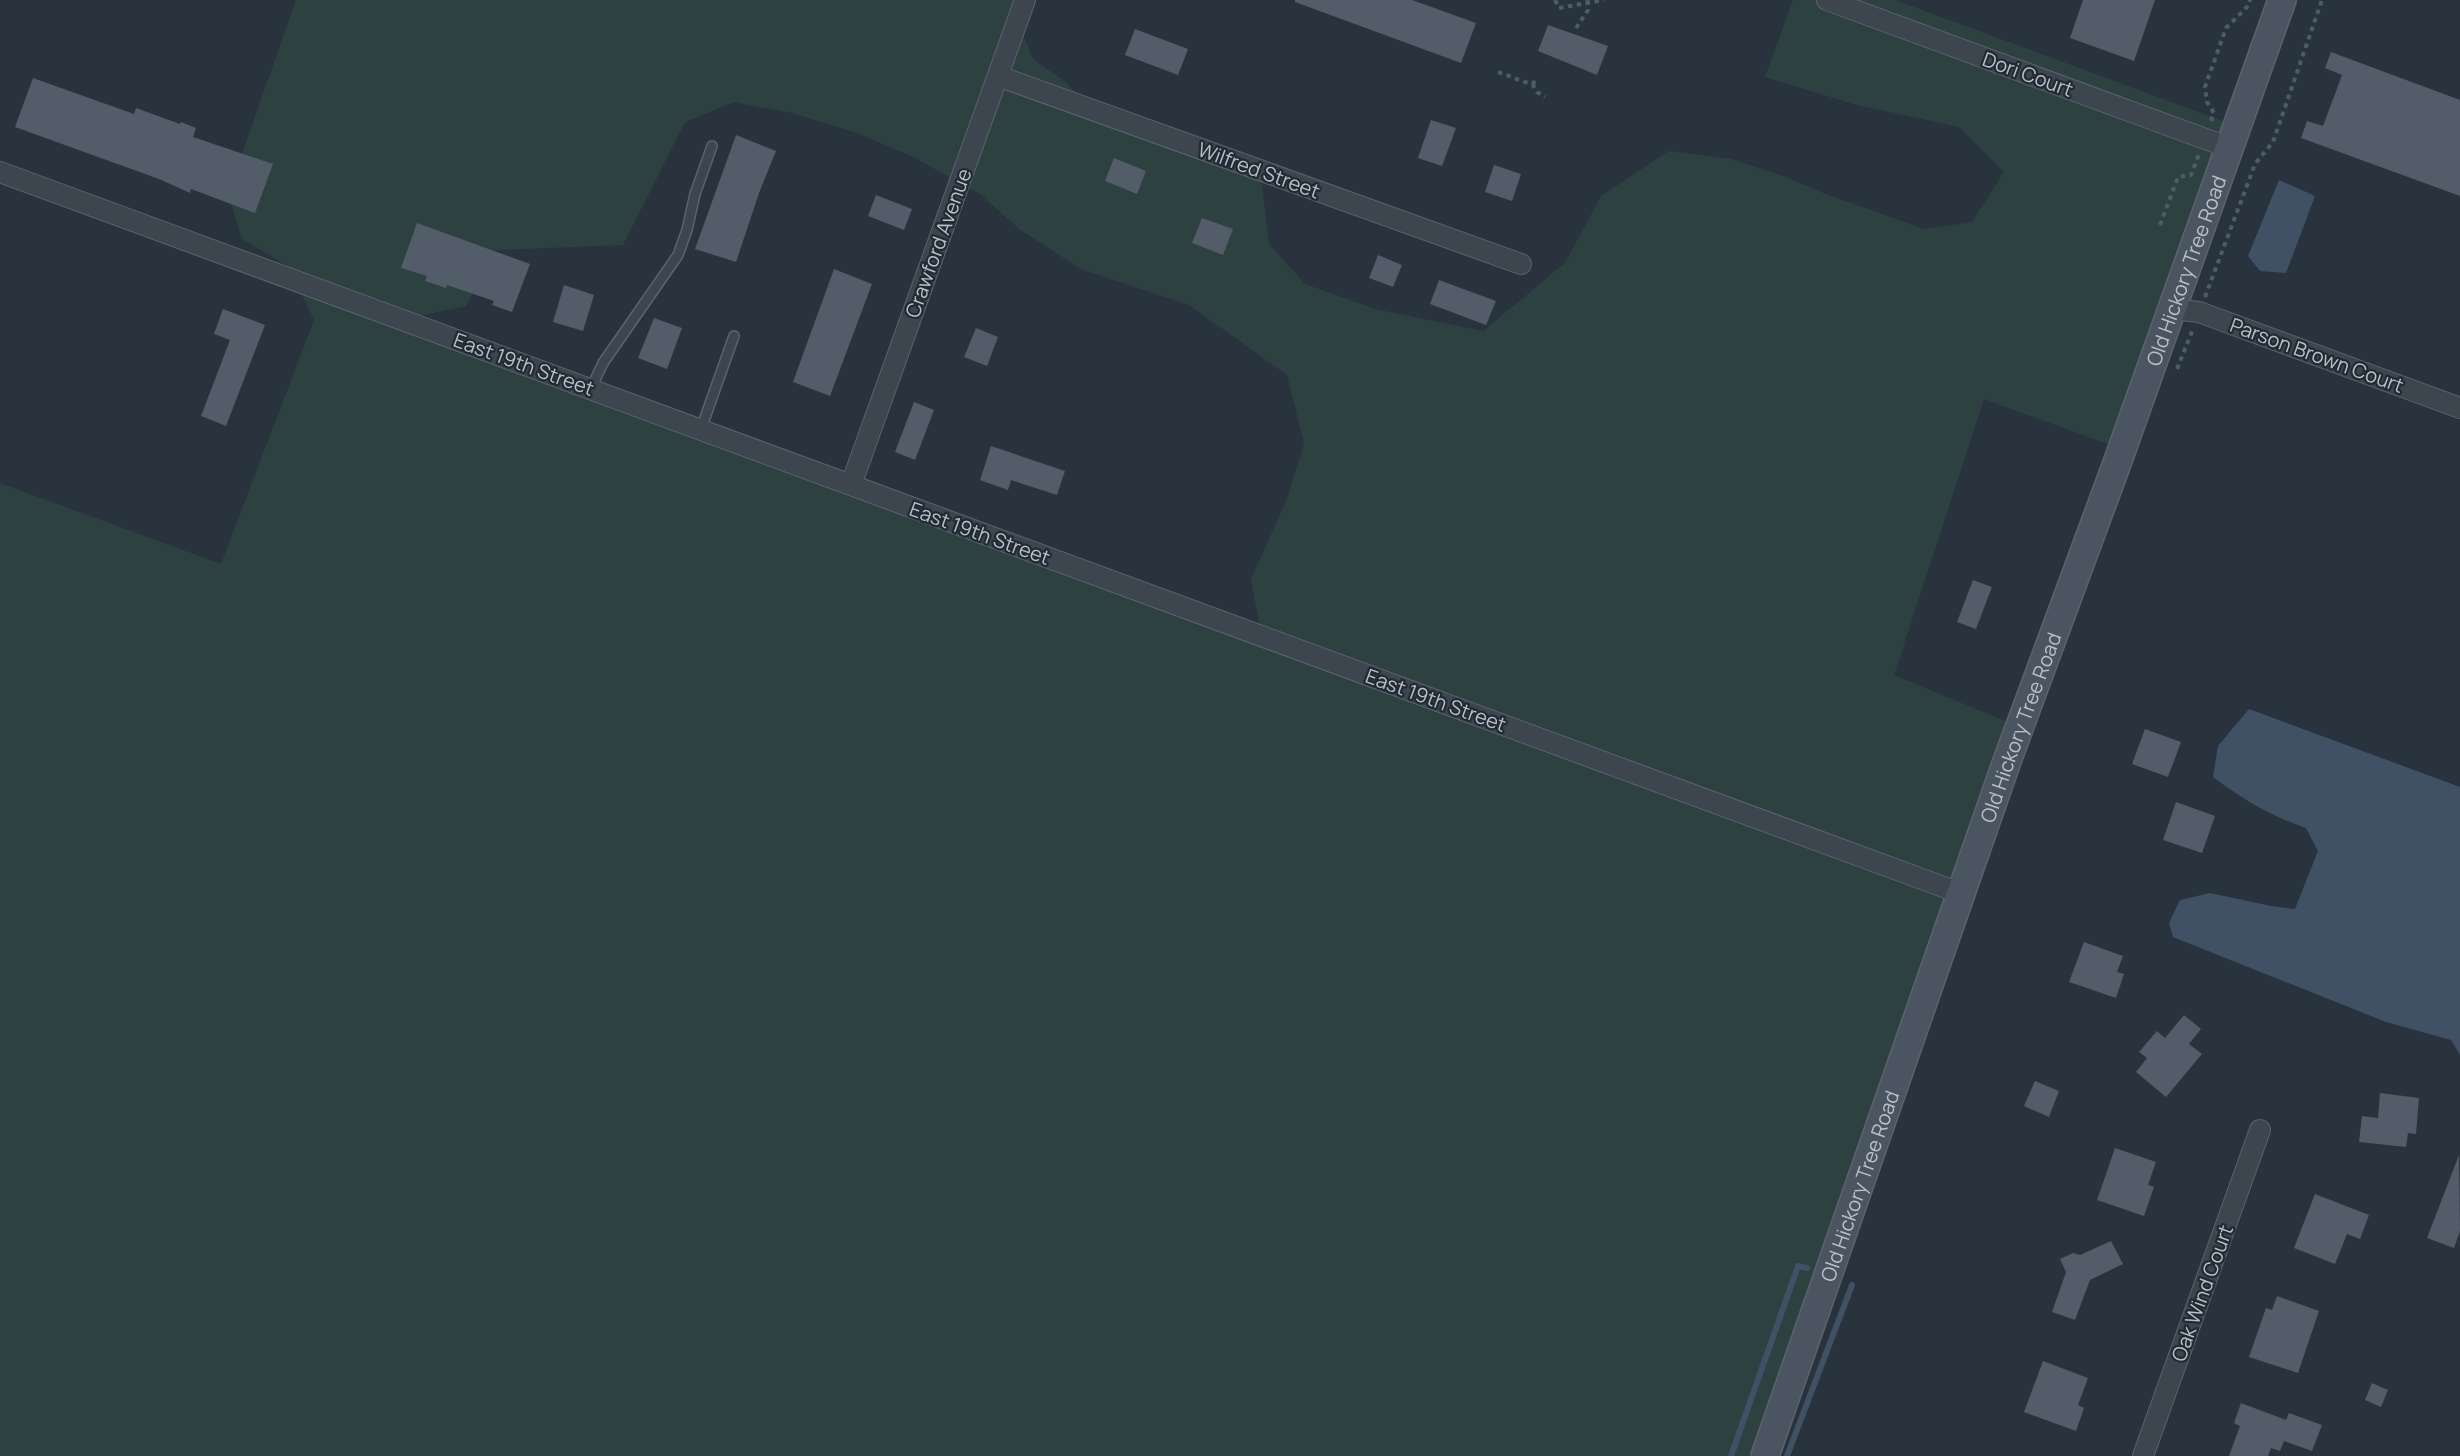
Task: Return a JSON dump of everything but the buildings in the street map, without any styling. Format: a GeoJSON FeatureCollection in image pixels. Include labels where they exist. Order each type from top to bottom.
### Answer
{"type":"FeatureCollection","features":[{"type":"Feature","properties":{"kind":"street","name":"Crawford Avenue"},"geometry":{"type":"LineString","coordinates":[[851,485],[1025,0]]}},
{"type":"Feature","properties":{"kind":"street","name":"Dori Court"},"geometry":{"type":"LineString","coordinates":[[1827,0],[2230,148]]}},
{"type":"Feature","properties":{"kind":"street","name":"Old Hickory Tree Road"},"geometry":{"type":"LineString","coordinates":[[1765,1456],[1960,893],[2282,0]]}},
{"type":"Feature","properties":{"kind":"street","name":"Wilfred Street"},"geometry":{"type":"LineString","coordinates":[[998,76],[1521,264]]}},
{"type":"Feature","properties":{"kind":"street","name":"East 19th Street"},"geometry":{"type":"LineString","coordinates":[[0,172],[1960,893]]}},
{"type":"Feature","properties":{"kind":"street","name":"Parson Brown Court"},"geometry":{"type":"LineString","coordinates":[[2172,309],[2199,312],[2460,408]]}},
{"type":"Feature","properties":{"kind":"street","name":"Oak Wind Court"},"geometry":{"type":"LineString","coordinates":[[2143,1456],[2260,1130]]}},
{"type":"Feature","properties":{"kind":"lane"},"geometry":{"type":"LineString","coordinates":[[591,388],[603,363],[678,255],[687,230],[695,194],[712,146]]}},
{"type":"Feature","properties":{"kind":"lane"},"geometry":{"type":"LineString","coordinates":[[701,429],[734,336]]}},
{"type":"Feature","properties":{"kind":"path"},"geometry":{"type":"LineString","coordinates":[[1555,0],[1559,8],[1604,0]]}},
{"type":"Feature","properties":{"kind":"path"},"geometry":{"type":"LineString","coordinates":[[2160,225],[2178,177],[2191,175],[2214,112],[2207,102],[2205,87],[2226,28],[2250,0]]}},
{"type":"Feature","properties":{"kind":"path"},"geometry":{"type":"LineString","coordinates":[[1576,28],[1588,10],[1587,2]]}},
{"type":"Feature","properties":{"kind":"path"},"geometry":{"type":"LineString","coordinates":[[1498,72],[1533,85],[1537,92],[1545,97]]}},
{"type":"Feature","properties":{"kind":"path"},"geometry":{"type":"LineString","coordinates":[[1533,85],[1535,78]]}},
{"type":"Feature","properties":{"kind":"shaded area"},"geometry":{"type":"Polygon","coordinates":[[[296,0],[1022,0],[1020,27],[1033,59],[1067,83],[1087,107],[1227,151],[1262,185],[1269,244],[1305,284],[1375,309],[1483,331],[1565,263],[1601,196],[1669,151],[1731,159],[1786,177],[1823,193],[1924,229],[1972,222],[2004,172],[1959,127],[1853,104],[1765,77],[1793,0],[1895,0],[2228,123],[2113,446],[1984,399],[1894,675],[2010,723],[1755,1456],[0,1456],[0,483],[221,564],[314,320],[288,266],[242,239],[231,203],[239,162],[296,0]],[[734,102],[685,122],[623,245],[494,250],[466,306],[419,316],[1259,623],[1251,579],[1287,499],[1304,443],[1287,375],[1189,305],[1081,269],[1019,229],[980,194],[911,156],[860,134],[792,113],[734,102]]]}},
{"type":"Feature","properties":{"kind":"water"},"geometry":{"type":"Polygon","coordinates":[[[2279,180],[2315,196],[2286,273],[2260,271],[2248,256],[2279,180]]]}},
{"type":"Feature","properties":{"kind":"water"},"geometry":{"type":"Polygon","coordinates":[[[2249,709],[2460,787],[2460,1055],[2451,1040],[2386,1022],[2173,937],[2169,923],[2180,900],[2210,893],[2295,909],[2318,851],[2306,828],[2257,806],[2213,777],[2218,746],[2249,709]]]}},
{"type":"Feature","properties":{"kind":"waterway"},"geometry":{"type":"LineString","coordinates":[[1731,1456],[1798,1266],[1807,1268]]}},
{"type":"Feature","properties":{"kind":"waterway"},"geometry":{"type":"LineString","coordinates":[[1787,1456],[1852,1285]]}}]}
